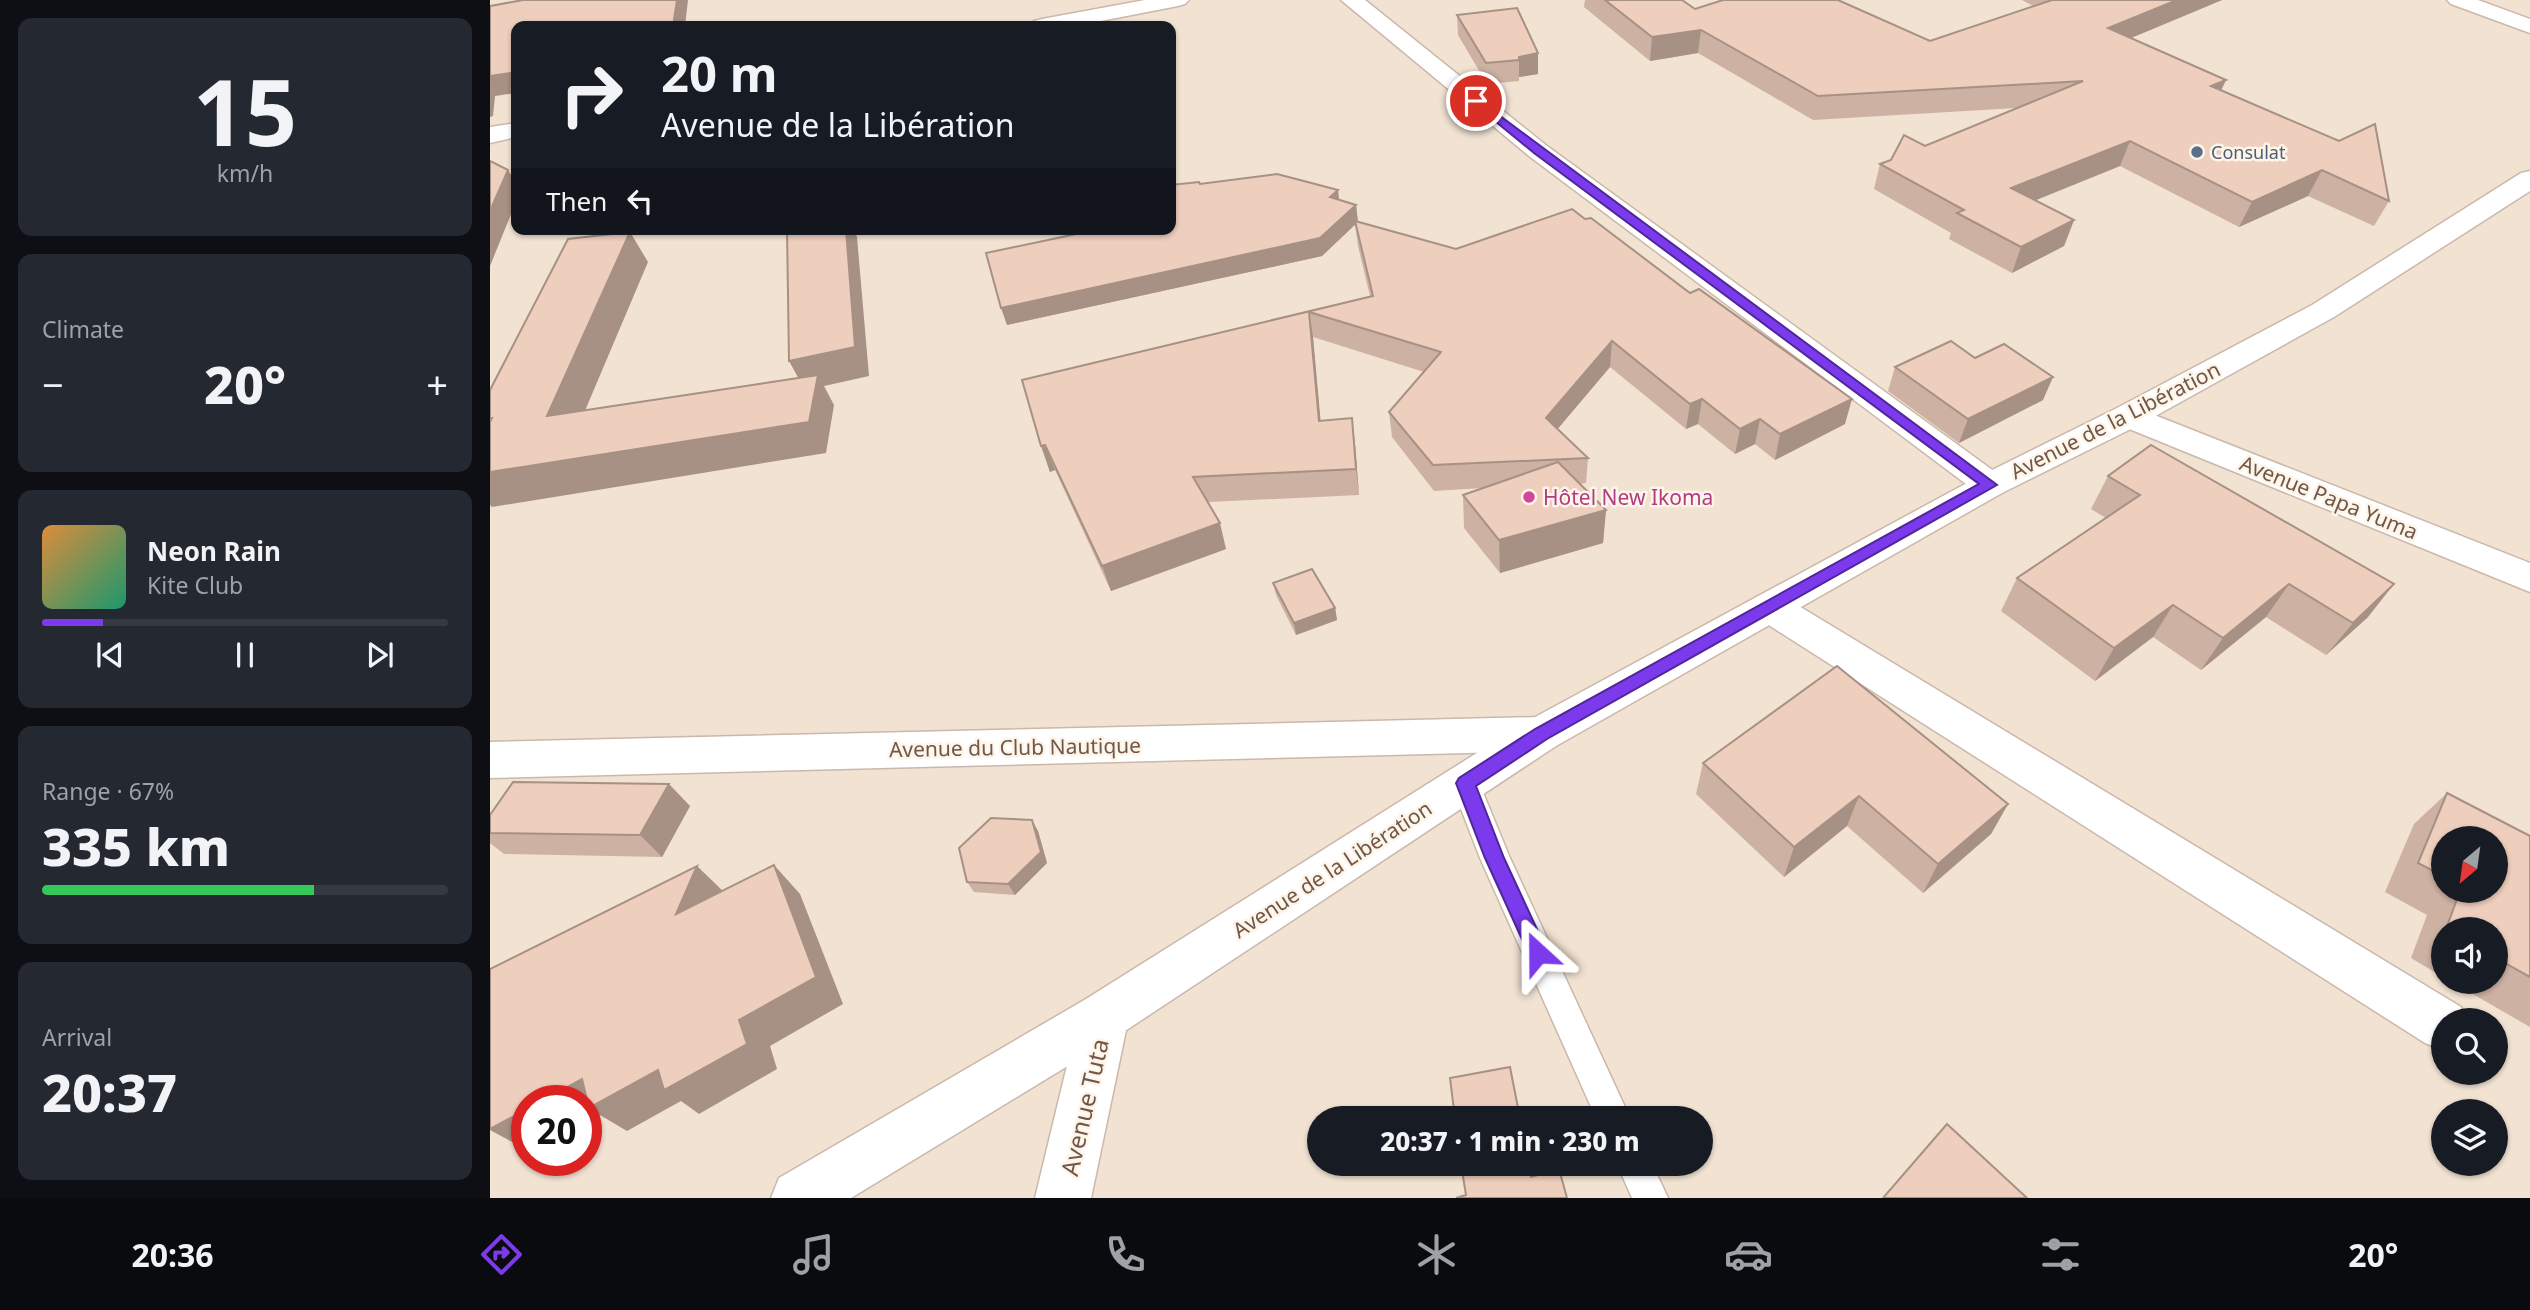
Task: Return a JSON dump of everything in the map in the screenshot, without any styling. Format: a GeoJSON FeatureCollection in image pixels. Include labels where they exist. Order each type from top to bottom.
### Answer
{"type":"FeatureCollection","features":[{"type":"Feature","properties":{"kind":"street"},"geometry":{"type":"LineString","coordinates":[[1067,21],[1178,0]]}},
{"type":"Feature","properties":{"kind":"street"},"geometry":{"type":"LineString","coordinates":[[1352,0],[1538,151],[1990,485]]}},
{"type":"Feature","properties":{"kind":"street"},"geometry":{"type":"LineString","coordinates":[[2458,0],[2530,26]]}},
{"type":"Feature","properties":{"kind":"street"},"geometry":{"type":"LineString","coordinates":[[490,135],[511,131]]}},
{"type":"Feature","properties":{"kind":"street","name":"Avenue de la Libération"},"geometry":{"type":"LineString","coordinates":[[799,1198],[1104,1016],[1541,734],[1990,485],[2129,416],[2323,311],[2528,181]]}},
{"type":"Feature","properties":{"kind":"street","name":"Avenue Papa Yuma"},"geometry":{"type":"LineString","coordinates":[[2129,416],[2530,578]]}},
{"type":"Feature","properties":{"kind":"street"},"geometry":{"type":"LineString","coordinates":[[1770,607],[2431,1017]]}},
{"type":"Feature","properties":{"kind":"street","name":"Avenue du Club Nautique"},"geometry":{"type":"LineString","coordinates":[[490,760],[1541,734]]}},
{"type":"Feature","properties":{"kind":"street","name":"Avenue Tuta"},"geometry":{"type":"LineString","coordinates":[[1063,1198],[1104,1016]]}},
{"type":"Feature","properties":{"kind":"lane"},"geometry":{"type":"LineString","coordinates":[[1465,783],[1495,858],[1608,1106]]}},
{"type":"Feature","properties":{"kind":"lane"},"geometry":{"type":"LineString","coordinates":[[1640,1176],[1650,1198]]}},
{"type":"Feature","properties":{"kind":"shaded area"},"geometry":{"type":"Polygon","coordinates":[[[490,0],[2530,0],[2530,1198],[490,1198],[490,0]]]}},
{"type":"Feature","properties":{"kind":"building"},"geometry":{"type":"Polygon","coordinates":[[[523,0],[677,0],[674,21],[511,21],[511,73],[490,76],[490,6],[523,0]]]}},
{"type":"Feature","properties":{"kind":"building"},"geometry":{"type":"Polygon","coordinates":[[[1605,0],[1682,0],[1695,9],[1723,0],[1838,0],[1930,41],[2052,0],[2177,0],[2108,28],[2226,80],[2211,86],[2339,141],[2375,124],[2389,201],[2322,170],[2252,202],[2130,141],[2011,188],[2074,220],[2021,247],[1957,213],[1964,210],[1880,164],[1891,160],[1904,135],[1925,146],[2083,81],[1818,96],[1701,30],[1652,37],[1605,0]]]}},
{"type":"Feature","properties":{"kind":"building"},"geometry":{"type":"Polygon","coordinates":[[[1517,8],[1538,53],[1519,57],[1519,60],[1486,63],[1457,15],[1517,8]]]}},
{"type":"Feature","properties":{"kind":"building"},"geometry":{"type":"Polygon","coordinates":[[[490,161],[508,170],[490,211],[490,161]]]}},
{"type":"Feature","properties":{"kind":"building"},"geometry":{"type":"Polygon","coordinates":[[[1277,174],[1338,190],[1330,197],[1356,205],[1320,238],[1001,308],[986,253],[1072,235],[1176,235],[1176,184],[1277,174]]]}},
{"type":"Feature","properties":{"kind":"building"},"geometry":{"type":"Polygon","coordinates":[[[1572,209],[1585,219],[1591,218],[1690,293],[1699,289],[1852,399],[1780,434],[1760,419],[1740,429],[1702,399],[1690,404],[1612,341],[1546,418],[1588,458],[1433,465],[1389,412],[1441,352],[1309,312],[1319,421],[1352,418],[1356,469],[1193,477],[1220,523],[1102,566],[1045,445],[1041,446],[1022,380],[1373,296],[1355,221],[1456,249],[1572,209]]]}},
{"type":"Feature","properties":{"kind":"building"},"geometry":{"type":"Polygon","coordinates":[[[629,235],[547,416],[818,375],[809,422],[490,472],[490,390],[568,239],[629,235]]]}},
{"type":"Feature","properties":{"kind":"building"},"geometry":{"type":"Polygon","coordinates":[[[787,235],[846,235],[855,347],[789,361],[787,235]]]}},
{"type":"Feature","properties":{"kind":"building"},"geometry":{"type":"Polygon","coordinates":[[[1951,341],[1975,358],[2004,344],[2053,377],[1968,419],[1895,367],[1951,341]]]}},
{"type":"Feature","properties":{"kind":"building"},"geometry":{"type":"Polygon","coordinates":[[[2151,445],[2394,584],[2353,623],[2289,584],[2223,638],[2173,605],[2114,648],[2017,578],[2140,495],[2108,476],[2151,445]]]}},
{"type":"Feature","properties":{"kind":"building"},"geometry":{"type":"Polygon","coordinates":[[[1558,462],[1606,510],[1499,540],[1463,495],[1558,462]]]}},
{"type":"Feature","properties":{"kind":"building"},"geometry":{"type":"Polygon","coordinates":[[[1312,569],[1335,608],[1294,623],[1273,583],[1312,569]]]}},
{"type":"Feature","properties":{"kind":"building"},"geometry":{"type":"Polygon","coordinates":[[[1837,666],[2008,804],[1938,864],[1859,796],[1794,847],[1703,763],[1837,666]]]}},
{"type":"Feature","properties":{"kind":"building"},"geometry":{"type":"Polygon","coordinates":[[[513,782],[669,784],[640,835],[490,833],[490,815],[513,782]]]}},
{"type":"Feature","properties":{"kind":"building"},"geometry":{"type":"Polygon","coordinates":[[[2447,793],[2530,836],[2530,977],[2508,965],[2508,917],[2450,917],[2456,903],[2508,903],[2508,826],[2433,826],[2447,793]]]}},
{"type":"Feature","properties":{"kind":"building"},"geometry":{"type":"Polygon","coordinates":[[[991,818],[1032,820],[1041,852],[1008,884],[967,882],[959,848],[991,818]]]}},
{"type":"Feature","properties":{"kind":"building"},"geometry":{"type":"Polygon","coordinates":[[[2431,832],[2431,870],[2418,863],[2431,832]]]}},
{"type":"Feature","properties":{"kind":"building"},"geometry":{"type":"Polygon","coordinates":[[[774,865],[816,977],[739,1020],[747,1044],[664,1090],[658,1070],[602,1101],[602,1085],[583,1085],[582,1079],[571,1085],[511,1085],[511,1118],[490,1129],[490,969],[697,866],[676,914],[774,865]]]}},
{"type":"Feature","properties":{"kind":"building"},"geometry":{"type":"Polygon","coordinates":[[[1510,1067],[1518,1106],[1454,1106],[1450,1078],[1510,1067]]]}},
{"type":"Feature","properties":{"kind":"building"},"geometry":{"type":"Polygon","coordinates":[[[1947,1124],[2027,1198],[1883,1198],[1947,1124]]]}},
{"type":"Feature","properties":{"kind":"building"},"geometry":{"type":"Polygon","coordinates":[[[1463,1176],[1561,1176],[1567,1198],[1456,1198],[1466,1195],[1463,1176]]]}},
{"type":"Feature","properties":{"kind":"place","name":"Consulat"},"geometry":{"type":"Point","coordinates":[2197,152]}},
{"type":"Feature","properties":{"kind":"place","name":"Hôtel New Ikoma"},"geometry":{"type":"Point","coordinates":[1529,497]}},
{"type":"Feature","properties":{"kind":"route"},"geometry":{"type":"LineString","coordinates":[[1476,101],[1538,151],[1990,485],[1541,734],[1465,783],[1538,953]]}}]}
